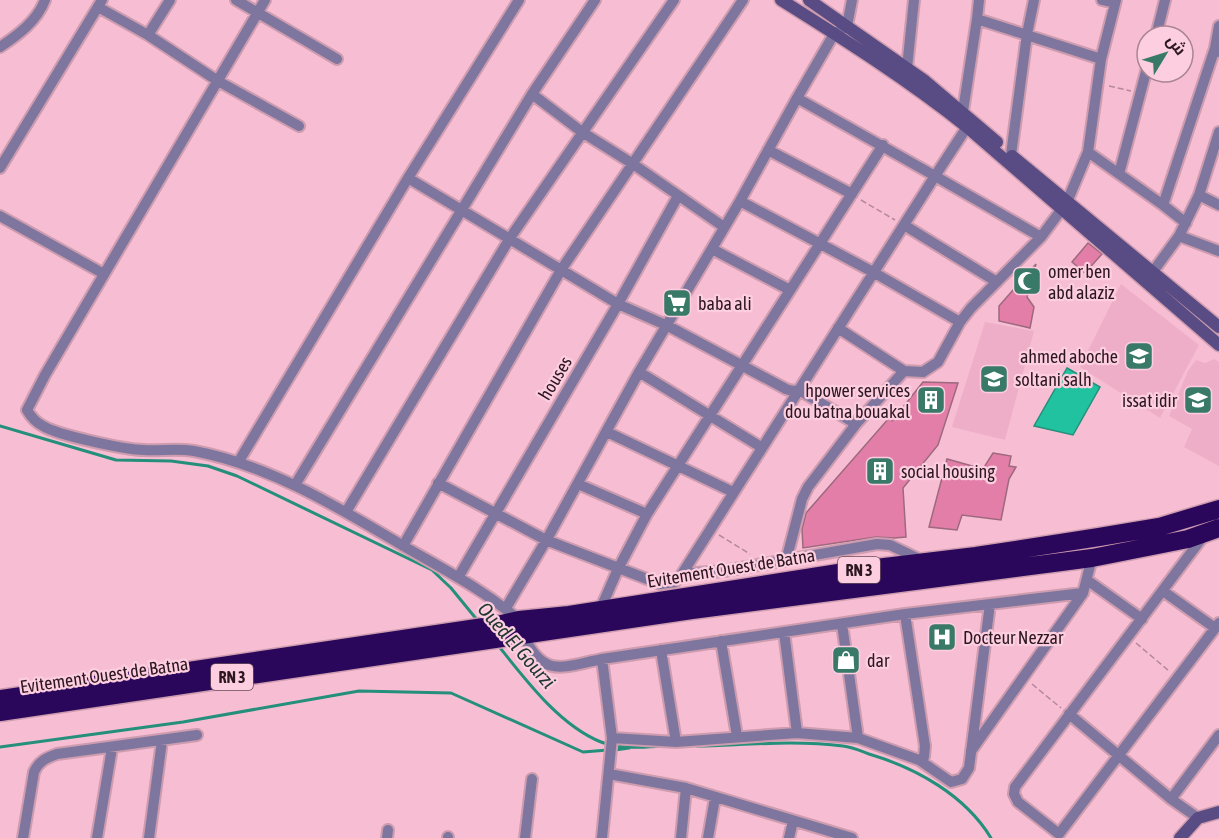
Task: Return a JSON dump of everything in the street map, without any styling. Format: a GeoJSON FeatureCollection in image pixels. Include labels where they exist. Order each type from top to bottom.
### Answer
{"type":"FeatureCollection","features":[{"type":"Feature","properties":{"kind":"highway","name":"Evitement Ouest de Batna"},"geometry":{"type":"LineString","coordinates":[[511,625],[600,609],[674,591],[924,562],[1149,528],[1219,509]]}},
{"type":"Feature","properties":{"kind":"highway","name":"Evitement Ouest de Batna"},"geometry":{"type":"LineString","coordinates":[[511,625],[692,610],[1092,558],[1188,539],[1213,530]]}},
{"type":"Feature","properties":{"kind":"highway","name":"RN 3"},"geometry":{"type":"LineString","coordinates":[[461,636],[511,625]]}},
{"type":"Feature","properties":{"kind":"highway","name":"Evitement Ouest de Batna"},"geometry":{"type":"LineString","coordinates":[[0,699],[461,636]]}},
{"type":"Feature","properties":{"kind":"highway","name":"Evitement Ouest de Batna"},"geometry":{"type":"LineString","coordinates":[[0,712],[461,636]]}},
{"type":"Feature","properties":{"kind":"main road"},"geometry":{"type":"LineString","coordinates":[[781,0],[906,80],[1009,158],[1149,277],[1219,345]]}},
{"type":"Feature","properties":{"kind":"main road"},"geometry":{"type":"LineString","coordinates":[[809,0],[907,68],[963,111],[1009,158]]}},
{"type":"Feature","properties":{"kind":"main road"},"geometry":{"type":"LineString","coordinates":[[1149,277],[1219,327]]}},
{"type":"Feature","properties":{"kind":"main road"},"geometry":{"type":"LineString","coordinates":[[1180,838],[1198,818],[1219,812]]}},
{"type":"Feature","properties":{"kind":"street"},"geometry":{"type":"LineString","coordinates":[[0,47],[32,21],[45,0]]}},
{"type":"Feature","properties":{"kind":"street"},"geometry":{"type":"LineString","coordinates":[[148,35],[170,0]]}},
{"type":"Feature","properties":{"kind":"street"},"geometry":{"type":"LineString","coordinates":[[236,0],[337,59]]}},
{"type":"Feature","properties":{"kind":"street"},"geometry":{"type":"LineString","coordinates":[[266,0],[32,400],[27,410],[32,418],[44,427],[113,445],[142,450],[192,451],[239,461],[295,485],[459,576],[511,625],[536,657],[548,666],[562,667],[602,659],[906,614],[1083,593]]}},
{"type":"Feature","properties":{"kind":"street"},"geometry":{"type":"LineString","coordinates":[[239,461],[408,178],[519,0]]}},
{"type":"Feature","properties":{"kind":"street"},"geometry":{"type":"LineString","coordinates":[[295,485],[532,94],[595,0]]}},
{"type":"Feature","properties":{"kind":"street"},"geometry":{"type":"LineString","coordinates":[[346,512],[510,238],[674,0]]}},
{"type":"Feature","properties":{"kind":"street"},"geometry":{"type":"LineString","coordinates":[[403,546],[561,270],[743,0]]}},
{"type":"Feature","properties":{"kind":"street"},"geometry":{"type":"LineString","coordinates":[[511,625],[546,540],[639,372],[740,201],[796,98],[834,34],[847,26],[852,0]]}},
{"type":"Feature","properties":{"kind":"street"},"geometry":{"type":"LineString","coordinates":[[907,68],[914,0]]}},
{"type":"Feature","properties":{"kind":"street"},"geometry":{"type":"LineString","coordinates":[[963,111],[979,0]]}},
{"type":"Feature","properties":{"kind":"street"},"geometry":{"type":"LineString","coordinates":[[1009,158],[1034,0]]}},
{"type":"Feature","properties":{"kind":"street"},"geometry":{"type":"LineString","coordinates":[[837,328],[904,371],[923,372],[938,362],[960,322],[1041,237],[1065,206],[1088,152],[1101,59],[1115,2],[1102,0]]}},
{"type":"Feature","properties":{"kind":"street"},"geometry":{"type":"LineString","coordinates":[[1159,24],[1165,0]]}},
{"type":"Feature","properties":{"kind":"street"},"geometry":{"type":"LineString","coordinates":[[0,168],[100,3],[218,81],[299,126]]}},
{"type":"Feature","properties":{"kind":"street"},"geometry":{"type":"LineString","coordinates":[[977,19],[1101,59]]}},
{"type":"Feature","properties":{"kind":"street"},"geometry":{"type":"LineString","coordinates":[[1164,205],[1217,50],[1219,26]]}},
{"type":"Feature","properties":{"kind":"street"},"geometry":{"type":"LineString","coordinates":[[1119,174],[1143,84]]}},
{"type":"Feature","properties":{"kind":"street"},"geometry":{"type":"LineString","coordinates":[[532,94],[582,132],[724,227]]}},
{"type":"Feature","properties":{"kind":"street"},"geometry":{"type":"LineString","coordinates":[[796,98],[883,145],[1041,237]]}},
{"type":"Feature","properties":{"kind":"street"},"geometry":{"type":"LineString","coordinates":[[438,483],[546,540],[674,591],[675,582],[967,127]]}},
{"type":"Feature","properties":{"kind":"street"},"geometry":{"type":"LineString","coordinates":[[1149,277],[1186,223],[1199,195],[1219,132]]}},
{"type":"Feature","properties":{"kind":"street"},"geometry":{"type":"LineString","coordinates":[[600,609],[647,514],[883,145]]}},
{"type":"Feature","properties":{"kind":"street"},"geometry":{"type":"LineString","coordinates":[[768,150],[852,194]]}},
{"type":"Feature","properties":{"kind":"street"},"geometry":{"type":"LineString","coordinates":[[1088,152],[1186,223]]}},
{"type":"Feature","properties":{"kind":"street"},"geometry":{"type":"LineString","coordinates":[[408,178],[618,304],[668,326],[786,389],[799,390],[856,424]]}},
{"type":"Feature","properties":{"kind":"street"},"geometry":{"type":"LineString","coordinates":[[1199,195],[1219,205]]}},
{"type":"Feature","properties":{"kind":"street","name":"houses"},"geometry":{"type":"LineString","coordinates":[[459,576],[618,304],[678,196]]}},
{"type":"Feature","properties":{"kind":"street"},"geometry":{"type":"LineString","coordinates":[[740,201],[873,272],[960,322]]}},
{"type":"Feature","properties":{"kind":"street"},"geometry":{"type":"LineString","coordinates":[[0,216],[104,274]]}},
{"type":"Feature","properties":{"kind":"street"},"geometry":{"type":"LineString","coordinates":[[904,225],[997,282]]}},
{"type":"Feature","properties":{"kind":"street"},"geometry":{"type":"LineString","coordinates":[[1179,236],[1219,251]]}},
{"type":"Feature","properties":{"kind":"street"},"geometry":{"type":"LineString","coordinates":[[712,249],[790,290]]}},
{"type":"Feature","properties":{"kind":"street"},"geometry":{"type":"LineString","coordinates":[[786,561],[802,499],[808,487],[856,424],[904,371]]}},
{"type":"Feature","properties":{"kind":"street"},"geometry":{"type":"LineString","coordinates":[[639,372],[761,447]]}},
{"type":"Feature","properties":{"kind":"street"},"geometry":{"type":"LineString","coordinates":[[606,432],[734,492]]}},
{"type":"Feature","properties":{"kind":"street"},"geometry":{"type":"LineString","coordinates":[[578,484],[647,514]]}},
{"type":"Feature","properties":{"kind":"street"},"geometry":{"type":"LineString","coordinates":[[1163,591],[1217,625],[1118,756],[1062,836],[1018,802],[1014,796],[1014,790],[1163,591],[1213,530]]}},
{"type":"Feature","properties":{"kind":"street"},"geometry":{"type":"LineString","coordinates":[[682,573],[724,571],[883,544],[890,544],[924,562]]}},
{"type":"Feature","properties":{"kind":"street"},"geometry":{"type":"LineString","coordinates":[[971,751],[1083,593],[1092,558]]}},
{"type":"Feature","properties":{"kind":"street"},"geometry":{"type":"LineString","coordinates":[[1087,580],[1142,619]]}},
{"type":"Feature","properties":{"kind":"street"},"geometry":{"type":"LineString","coordinates":[[612,740],[676,742],[797,733],[858,738],[919,760],[947,781],[956,782],[965,776],[969,768],[990,604]]}},
{"type":"Feature","properties":{"kind":"street"},"geometry":{"type":"LineString","coordinates":[[906,614],[926,746],[924,757],[919,760]]}},
{"type":"Feature","properties":{"kind":"street"},"geometry":{"type":"LineString","coordinates":[[842,624],[858,738]]}},
{"type":"Feature","properties":{"kind":"street"},"geometry":{"type":"LineString","coordinates":[[784,632],[797,733]]}},
{"type":"Feature","properties":{"kind":"street"},"geometry":{"type":"LineString","coordinates":[[721,641],[737,736]]}},
{"type":"Feature","properties":{"kind":"street"},"geometry":{"type":"LineString","coordinates":[[661,650],[676,742]]}},
{"type":"Feature","properties":{"kind":"street"},"geometry":{"type":"LineString","coordinates":[[602,659],[612,740],[602,838]]}},
{"type":"Feature","properties":{"kind":"street"},"geometry":{"type":"LineString","coordinates":[[1069,714],[1171,799],[1198,818]]}},
{"type":"Feature","properties":{"kind":"street"},"geometry":{"type":"LineString","coordinates":[[23,838],[34,772],[38,764],[57,754],[196,735]]}},
{"type":"Feature","properties":{"kind":"street"},"geometry":{"type":"LineString","coordinates":[[1171,799],[1219,735]]}},
{"type":"Feature","properties":{"kind":"street"},"geometry":{"type":"LineString","coordinates":[[150,838],[162,741]]}},
{"type":"Feature","properties":{"kind":"street"},"geometry":{"type":"LineString","coordinates":[[98,838],[112,748]]}},
{"type":"Feature","properties":{"kind":"street"},"geometry":{"type":"LineString","coordinates":[[609,774],[686,788],[852,838]]}},
{"type":"Feature","properties":{"kind":"street"},"geometry":{"type":"LineString","coordinates":[[525,838],[532,779]]}},
{"type":"Feature","properties":{"kind":"street"},"geometry":{"type":"LineString","coordinates":[[681,838],[686,788]]}},
{"type":"Feature","properties":{"kind":"street"},"geometry":{"type":"LineString","coordinates":[[708,838],[715,798]]}},
{"type":"Feature","properties":{"kind":"street"},"geometry":{"type":"LineString","coordinates":[[789,838],[793,821]]}},
{"type":"Feature","properties":{"kind":"path"},"geometry":{"type":"LineString","coordinates":[[1098,82],[1140,93]]}},
{"type":"Feature","properties":{"kind":"path"},"geometry":{"type":"LineString","coordinates":[[852,194],[904,225]]}},
{"type":"Feature","properties":{"kind":"path"},"geometry":{"type":"LineString","coordinates":[[710,530],[766,564]]}},
{"type":"Feature","properties":{"kind":"path"},"geometry":{"type":"LineString","coordinates":[[1128,637],[1178,677]]}},
{"type":"Feature","properties":{"kind":"path"},"geometry":{"type":"LineString","coordinates":[[1023,677],[1069,714]]}},
{"type":"Feature","properties":{"kind":"shaded area","name":"ahmed aboche"},"geometry":{"type":"Polygon","coordinates":[[[1121,284],[1199,345],[1160,418],[1080,367],[1121,284]]]}},
{"type":"Feature","properties":{"kind":"shaded area","name":"soltani salh"},"geometry":{"type":"Polygon","coordinates":[[[985,322],[1034,331],[1005,440],[952,427],[985,322]]]}},
{"type":"Feature","properties":{"kind":"shaded area","name":"issat idir"},"geometry":{"type":"Polygon","coordinates":[[[1214,359],[1219,362],[1219,466],[1184,447],[1192,429],[1169,416],[1188,371],[1196,360],[1205,363],[1214,359]]]}},
{"type":"Feature","properties":{"kind":"shaded area"},"geometry":{"type":"Polygon","coordinates":[[[1067,368],[1100,387],[1073,435],[1034,426],[1067,368]]]}},
{"type":"Feature","properties":{"kind":"building"},"geometry":{"type":"Polygon","coordinates":[[[1088,243],[1102,254],[1085,273],[1072,262],[1088,243]]]}},
{"type":"Feature","properties":{"kind":"building","name":"omer ben abd alaziz"},"geometry":{"type":"Polygon","coordinates":[[[1036,264],[1027,297],[1034,307],[1030,328],[999,321],[999,306],[1036,264]]]}},
{"type":"Feature","properties":{"kind":"building","name":"social housing"},"geometry":{"type":"Polygon","coordinates":[[[923,382],[958,383],[938,445],[903,488],[906,537],[876,537],[803,548],[802,529],[806,513],[889,418],[892,421],[923,382]]]}},
{"type":"Feature","properties":{"kind":"building"},"geometry":{"type":"Polygon","coordinates":[[[993,453],[1011,456],[1009,466],[1016,467],[1009,479],[1001,520],[962,515],[957,530],[929,527],[947,459],[983,469],[993,453]]]}},
{"type":"Feature","properties":{"kind":"waterway","name":"Oued El Gourzi"},"geometry":{"type":"LineString","coordinates":[[0,426],[116,460],[171,461],[208,466],[237,476],[432,570],[451,588],[478,621]]}},
{"type":"Feature","properties":{"kind":"waterway","name":"Oued El Gourzi"},"geometry":{"type":"LineString","coordinates":[[497,644],[544,700],[557,713],[586,734],[609,745],[666,746]]}},
{"type":"Feature","properties":{"kind":"waterway"},"geometry":{"type":"LineString","coordinates":[[0,747],[183,722],[359,691],[451,693],[583,752],[608,750]]}},
{"type":"Feature","properties":{"kind":"waterway","name":"Oued El Gourzi"},"geometry":{"type":"LineString","coordinates":[[697,746],[807,743],[853,748],[904,767],[938,785],[968,809],[991,838]]}},
{"type":"Feature","properties":{"kind":"waterway","name":"Oued El Gourzi"},"geometry":{"type":"LineString","coordinates":[[615,750],[629,748]]}},
{"type":"Feature","properties":{"kind":"place","name":"omer ben abd alaziz"},"geometry":{"type":"Point","coordinates":[1027,281]}},
{"type":"Feature","properties":{"kind":"place","name":"baba ali"},"geometry":{"type":"Point","coordinates":[677,303]}},
{"type":"Feature","properties":{"kind":"place","name":"ahmed aboche"},"geometry":{"type":"Point","coordinates":[1139,356]}},
{"type":"Feature","properties":{"kind":"place","name":"soltani salh"},"geometry":{"type":"Point","coordinates":[994,379]}},
{"type":"Feature","properties":{"kind":"place","name":"hpower services dou batna bouakal"},"geometry":{"type":"Point","coordinates":[931,400]}},
{"type":"Feature","properties":{"kind":"place","name":"issat idir"},"geometry":{"type":"Point","coordinates":[1198,400]}},
{"type":"Feature","properties":{"kind":"place","name":"social housing"},"geometry":{"type":"Point","coordinates":[880,471]}},
{"type":"Feature","properties":{"kind":"place","name":"Docteur Nezzar"},"geometry":{"type":"Point","coordinates":[942,637]}},
{"type":"Feature","properties":{"kind":"place","name":"dar"},"geometry":{"type":"Point","coordinates":[846,660]}}]}
